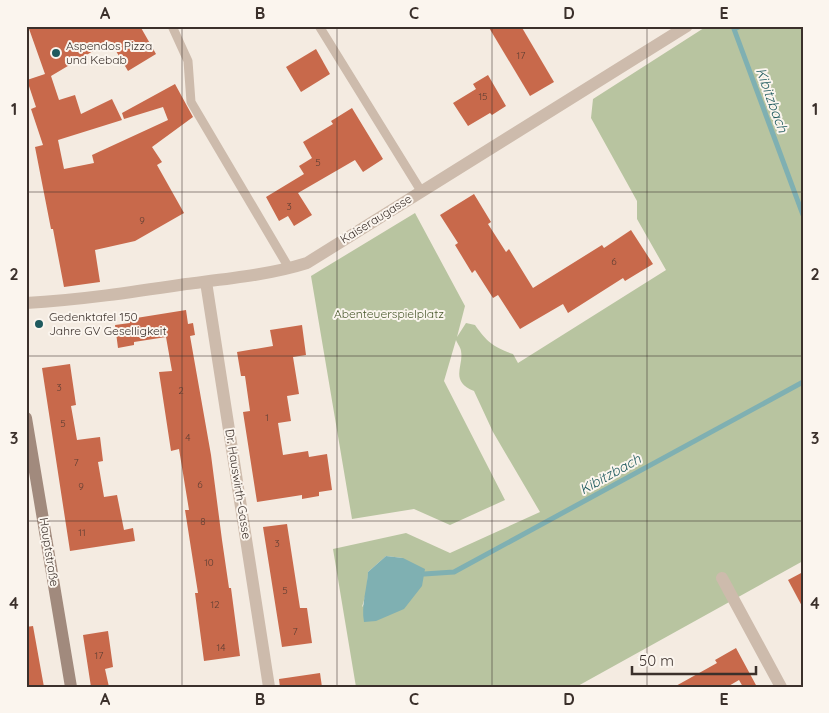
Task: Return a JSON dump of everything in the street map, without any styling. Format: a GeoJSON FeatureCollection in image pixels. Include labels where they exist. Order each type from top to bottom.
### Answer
{"type":"FeatureCollection","features":[{"type":"Feature","properties":{"kind":"main road","name":"Hauptstraße"},"geometry":{"type":"LineString","coordinates":[[26,418],[71,687]]}},
{"type":"Feature","properties":{"kind":"street","name":"Kaiseraugasse"},"geometry":{"type":"LineString","coordinates":[[26,302],[61,301],[206,282],[289,268],[307,263],[687,26]]}},
{"type":"Feature","properties":{"kind":"street","name":"Dr. Hauswirth-Gasse"},"geometry":{"type":"LineString","coordinates":[[206,282],[269,687]]}},
{"type":"Feature","properties":{"kind":"street"},"geometry":{"type":"LineString","coordinates":[[722,578],[780,687]]}},
{"type":"Feature","properties":{"kind":"lane"},"geometry":{"type":"LineString","coordinates":[[172,26],[188,61],[191,102],[289,268]]}},
{"type":"Feature","properties":{"kind":"lane"},"geometry":{"type":"LineString","coordinates":[[319,26],[421,191]]}},
{"type":"Feature","properties":{"kind":"green space","name":"Abenteuerspielplatz"},"geometry":{"type":"Polygon","coordinates":[[[707,26],[803,26],[803,561],[576,687],[356,687],[333,549],[406,533],[450,553],[540,512],[493,432],[474,391],[462,383],[459,373],[461,351],[456,340],[444,381],[505,500],[450,525],[414,509],[352,519],[311,276],[415,213],[465,306],[457,337],[466,323],[475,325],[491,343],[513,354],[518,363],[666,270],[637,219],[637,201],[591,118],[593,99],[707,26]],[[386,556],[368,572],[367,590],[362,607],[403,558],[386,556]]]}},
{"type":"Feature","properties":{"kind":"water"},"geometry":{"type":"Polygon","coordinates":[[[386,556],[403,558],[425,569],[422,586],[404,609],[376,621],[364,622],[364,603],[368,572],[386,556]]]}},
{"type":"Feature","properties":{"kind":"building"},"geometry":{"type":"Polygon","coordinates":[[[28,26],[140,26],[156,54],[128,71],[110,41],[51,76],[59,100],[75,95],[81,114],[112,99],[122,120],[58,140],[64,169],[94,163],[92,155],[168,120],[163,107],[124,119],[122,113],[175,84],[193,117],[152,147],[162,162],[157,165],[184,213],[135,241],[95,250],[100,282],[64,287],[35,147],[43,145],[31,109],[36,107],[27,80],[45,74],[28,26]]]}},
{"type":"Feature","properties":{"kind":"building"},"geometry":{"type":"Polygon","coordinates":[[[488,26],[521,26],[554,82],[530,96],[488,26]]]}},
{"type":"Feature","properties":{"kind":"building"},"geometry":{"type":"Polygon","coordinates":[[[316,49],[330,74],[301,92],[286,67],[316,49]]]}},
{"type":"Feature","properties":{"kind":"building"},"geometry":{"type":"Polygon","coordinates":[[[488,75],[506,106],[468,126],[453,103],[476,89],[473,84],[488,75]]]}},
{"type":"Feature","properties":{"kind":"building"},"geometry":{"type":"Polygon","coordinates":[[[352,108],[383,159],[363,172],[355,160],[298,193],[312,215],[294,226],[288,216],[279,221],[266,197],[304,174],[299,166],[312,158],[303,142],[333,124],[331,121],[352,108]]]}},
{"type":"Feature","properties":{"kind":"building"},"geometry":{"type":"Polygon","coordinates":[[[474,194],[491,222],[488,224],[506,252],[509,249],[533,288],[602,245],[604,248],[631,230],[653,264],[625,281],[623,278],[568,313],[563,304],[520,329],[498,295],[493,298],[475,270],[472,273],[455,245],[458,243],[440,215],[474,194]]]}},
{"type":"Feature","properties":{"kind":"building"},"geometry":{"type":"Polygon","coordinates":[[[186,310],[188,324],[193,323],[195,335],[190,336],[211,455],[240,656],[204,661],[195,593],[198,593],[185,510],[189,510],[179,449],[171,451],[159,372],[172,371],[166,337],[134,342],[134,345],[118,348],[115,325],[130,323],[130,319],[186,310]]]}},
{"type":"Feature","properties":{"kind":"building"},"geometry":{"type":"Polygon","coordinates":[[[302,325],[306,355],[293,357],[299,394],[287,396],[291,421],[278,423],[283,455],[308,451],[309,457],[327,454],[332,490],[319,492],[319,496],[302,499],[302,495],[257,502],[243,412],[250,411],[245,376],[241,376],[237,352],[273,346],[270,330],[302,325]]]}},
{"type":"Feature","properties":{"kind":"building"},"geometry":{"type":"Polygon","coordinates":[[[70,364],[76,405],[71,406],[77,440],[100,437],[103,461],[98,462],[104,497],[117,495],[124,530],[133,528],[135,541],[70,551],[42,368],[70,364]]]}},
{"type":"Feature","properties":{"kind":"building"},"geometry":{"type":"Polygon","coordinates":[[[287,524],[300,608],[307,608],[312,643],[282,647],[263,527],[287,524]]]}},
{"type":"Feature","properties":{"kind":"building"},"geometry":{"type":"Polygon","coordinates":[[[803,572],[803,608],[788,580],[803,572]]]}},
{"type":"Feature","properties":{"kind":"building"},"geometry":{"type":"Polygon","coordinates":[[[33,626],[44,687],[26,687],[26,627],[33,626]]]}},
{"type":"Feature","properties":{"kind":"building"},"geometry":{"type":"Polygon","coordinates":[[[108,631],[113,667],[105,669],[109,687],[91,687],[83,635],[108,631]]]}},
{"type":"Feature","properties":{"kind":"building"},"geometry":{"type":"Polygon","coordinates":[[[736,648],[757,687],[743,687],[739,680],[727,687],[674,687],[717,663],[715,660],[736,648]]]}},
{"type":"Feature","properties":{"kind":"building"},"geometry":{"type":"Polygon","coordinates":[[[320,673],[322,687],[280,687],[279,679],[320,673]]]}},
{"type":"Feature","properties":{"kind":"waterway","name":"Kibitzbach"},"geometry":{"type":"LineString","coordinates":[[741,26],[734,29],[803,215]]}},
{"type":"Feature","properties":{"kind":"waterway","name":"Kibitzbach"},"geometry":{"type":"LineString","coordinates":[[424,574],[454,572],[803,382]]}},
{"type":"Feature","properties":{"kind":"place","name":"Aspendos Pizza und Kebab"},"geometry":{"type":"Point","coordinates":[56,53]}},
{"type":"Feature","properties":{"kind":"place","name":"Gedenktafel 150 Jahre GV Geselligkeit"},"geometry":{"type":"Point","coordinates":[39,324]}}]}
